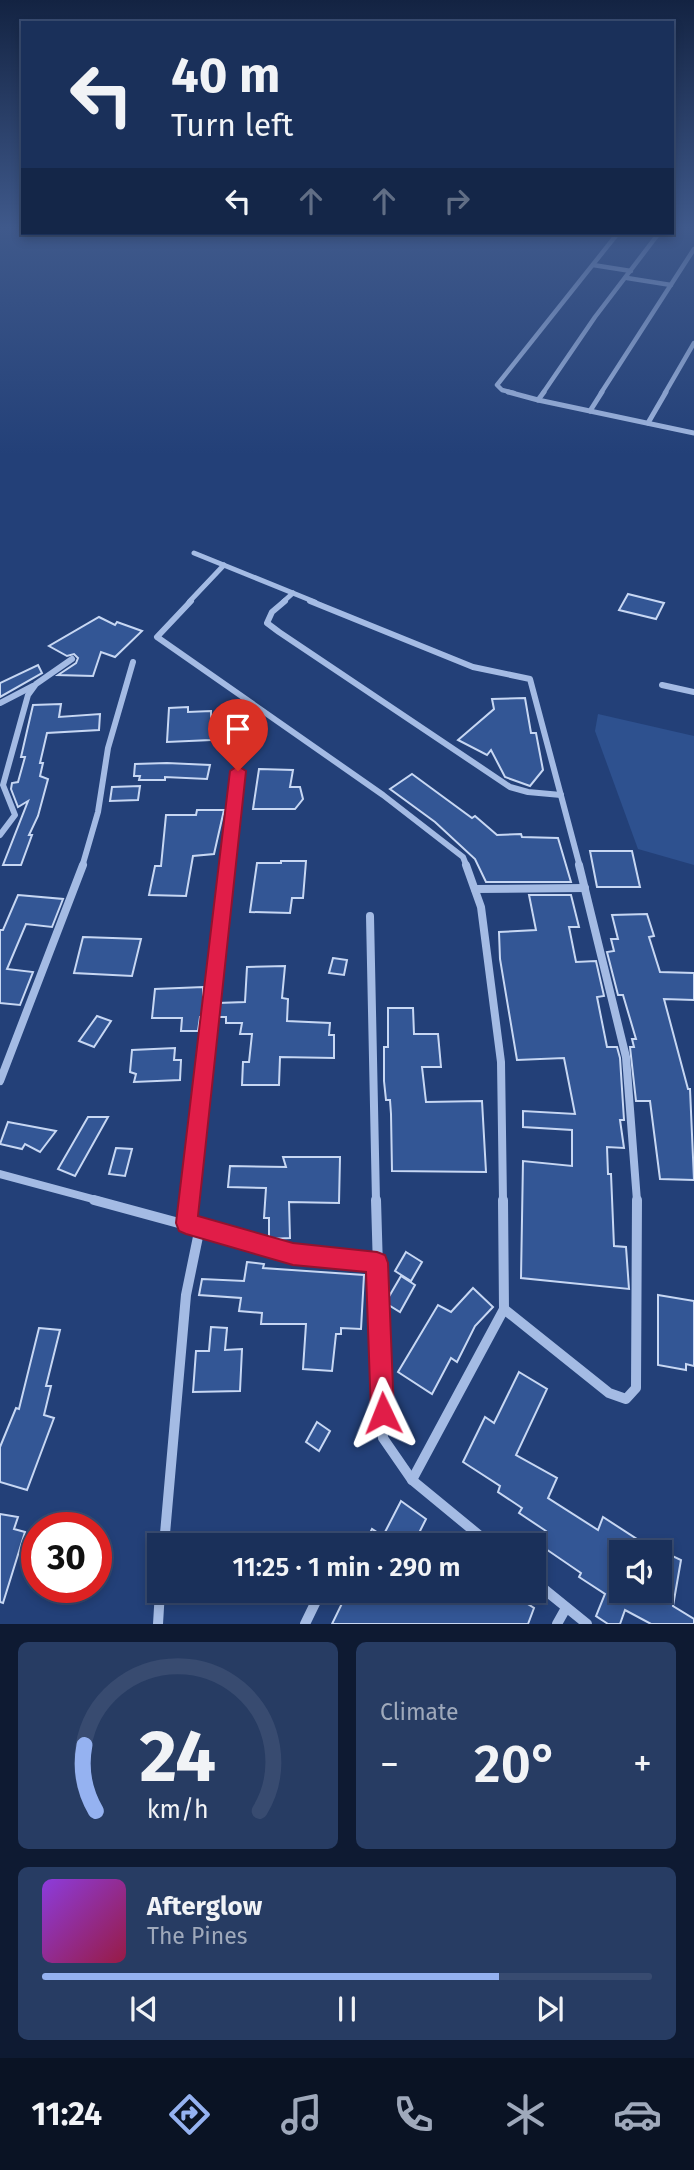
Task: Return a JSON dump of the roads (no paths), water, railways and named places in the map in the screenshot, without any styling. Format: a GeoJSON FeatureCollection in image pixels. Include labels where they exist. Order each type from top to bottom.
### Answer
{"type":"FeatureCollection","features":[{"type":"Feature","properties":{"kind":"street"},"geometry":{"type":"LineString","coordinates":[[563,303],[497,385],[502,390],[694,433]]}},
{"type":"Feature","properties":{"kind":"street"},"geometry":{"type":"LineString","coordinates":[[538,400],[607,303]]}},
{"type":"Feature","properties":{"kind":"street"},"geometry":{"type":"LineString","coordinates":[[590,411],[660,303]]}},
{"type":"Feature","properties":{"kind":"street"},"geometry":{"type":"LineString","coordinates":[[648,423],[694,343]]}},
{"type":"Feature","properties":{"kind":"street"},"geometry":{"type":"LineString","coordinates":[[194,553],[473,667],[530,678],[626,1057],[638,1206],[638,1370],[636,1388],[632,1395],[626,1399],[608,1393],[504,1309]]}},
{"type":"Feature","properties":{"kind":"street"},"geometry":{"type":"LineString","coordinates":[[224,565],[157,636],[373,787],[463,857],[481,907],[501,1062],[504,1309],[412,1480]]}},
{"type":"Feature","properties":{"kind":"street"},"geometry":{"type":"LineString","coordinates":[[293,593],[272,612],[267,623],[510,787],[561,796]]}},
{"type":"Feature","properties":{"kind":"street"},"geometry":{"type":"LineString","coordinates":[[0,703],[36,684],[72,659]]}},
{"type":"Feature","properties":{"kind":"street"},"geometry":{"type":"LineString","coordinates":[[0,1081],[80,874],[98,812],[108,748],[133,662]]}},
{"type":"Feature","properties":{"kind":"street"},"geometry":{"type":"LineString","coordinates":[[0,835],[15,815],[3,785],[28,695],[36,684]]}},
{"type":"Feature","properties":{"kind":"street"},"geometry":{"type":"LineString","coordinates":[[662,685],[694,692]]}},
{"type":"Feature","properties":{"kind":"street"},"geometry":{"type":"LineString","coordinates":[[186,1223],[238,771]]}},
{"type":"Feature","properties":{"kind":"street"},"geometry":{"type":"LineString","coordinates":[[475,889],[585,888]]}},
{"type":"Feature","properties":{"kind":"street"},"geometry":{"type":"LineString","coordinates":[[370,916],[383,1438],[412,1480],[476,1533]]}},
{"type":"Feature","properties":{"kind":"street"},"geometry":{"type":"LineString","coordinates":[[0,1174],[293,1254],[377,1263]]}},
{"type":"Feature","properties":{"kind":"street"},"geometry":{"type":"LineString","coordinates":[[165,1533],[186,1295],[200,1227]]}},
{"type":"Feature","properties":{"kind":"street"},"geometry":{"type":"LineString","coordinates":[[546,1591],[587,1624]]}},
{"type":"Feature","properties":{"kind":"street"},"geometry":{"type":"LineString","coordinates":[[158,1624],[159,1603]]}},
{"type":"Feature","properties":{"kind":"street"},"geometry":{"type":"LineString","coordinates":[[304,1624],[315,1603]]}},
{"type":"Feature","properties":{"kind":"street"},"geometry":{"type":"LineString","coordinates":[[557,1624],[566,1608]]}}]}
